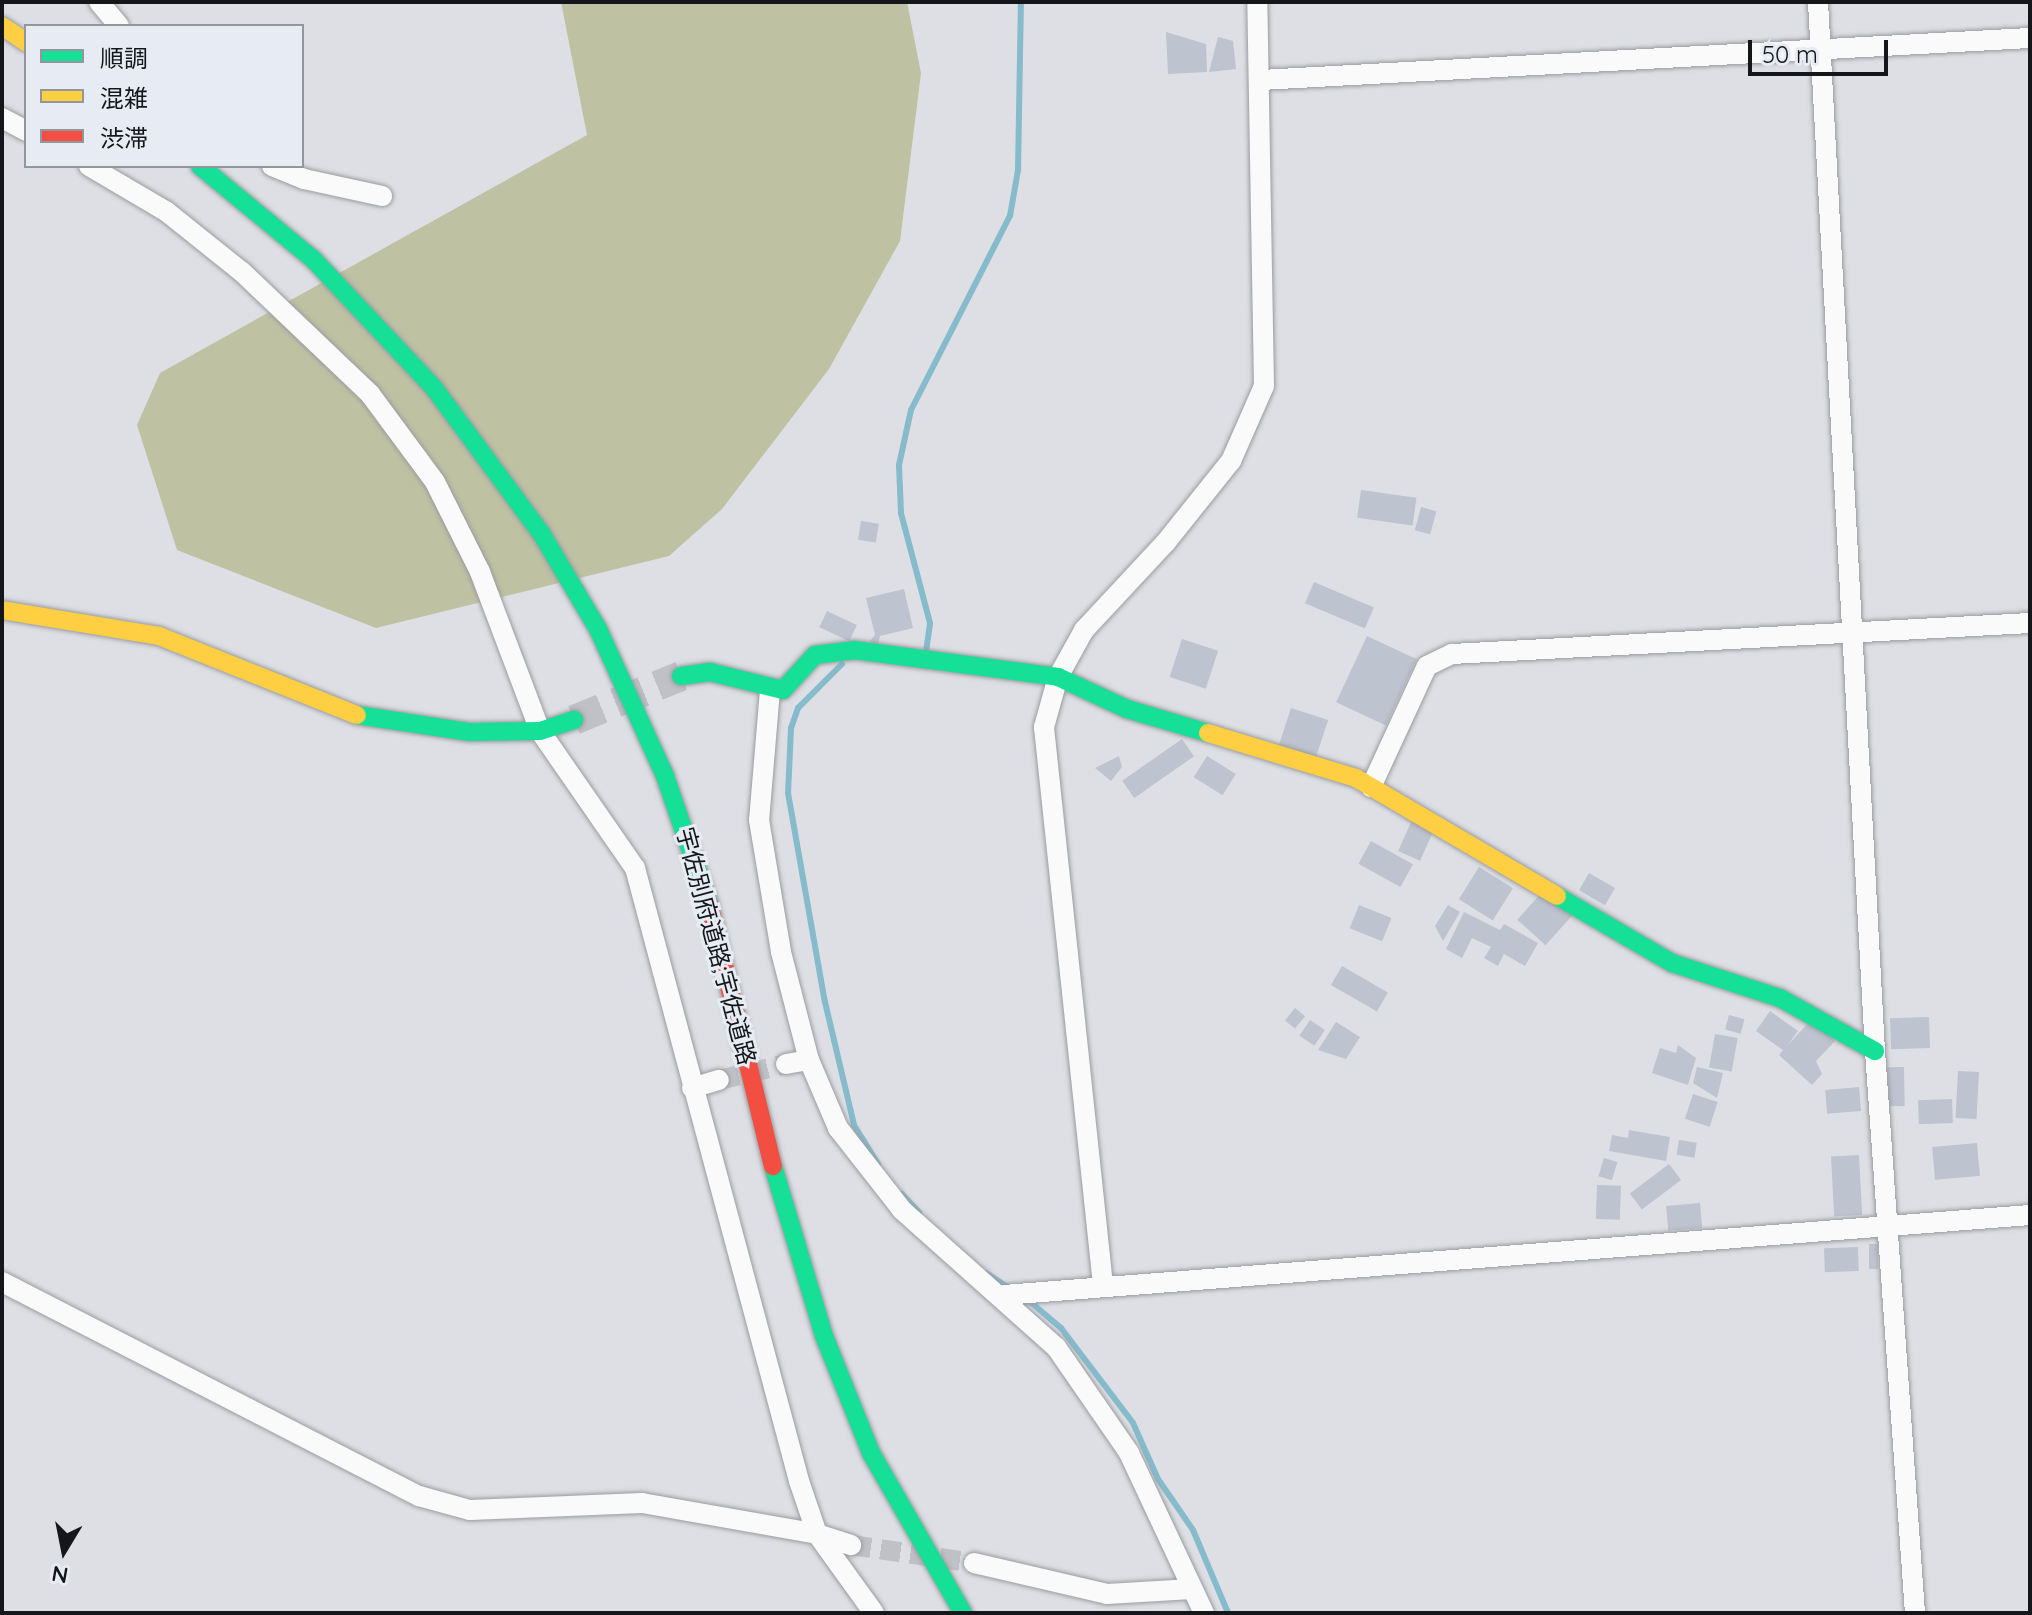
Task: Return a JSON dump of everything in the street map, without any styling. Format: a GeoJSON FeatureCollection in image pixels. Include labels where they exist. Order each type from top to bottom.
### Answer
{"type":"FeatureCollection","features":[{"type":"Feature","properties":{"kind":"main road"},"geometry":{"type":"LineString","coordinates":[[2,26],[24,41]]}},
{"type":"Feature","properties":{"kind":"main road"},"geometry":{"type":"LineString","coordinates":[[179,168],[313,259]]}},
{"type":"Feature","properties":{"kind":"main road","name":"宇佐別府道路;宇佐道路"},"geometry":{"type":"LineString","coordinates":[[202,168],[313,259],[399,348],[468,430],[541,533],[621,674],[665,776],[706,893],[776,1179],[824,1336],[871,1453],[963,1613]]}},
{"type":"Feature","properties":{"kind":"main road"},"geometry":{"type":"LineString","coordinates":[[2,610],[159,636],[354,715],[435,729],[540,731],[574,720]]}},
{"type":"Feature","properties":{"kind":"main road"},"geometry":{"type":"LineString","coordinates":[[681,676],[710,672],[770,690],[793,683],[815,655],[832,650],[951,660],[1058,677],[1127,709],[1334,769],[1371,787],[1661,957],[1696,974],[1780,998],[1875,1051]]}},
{"type":"Feature","properties":{"kind":"street"},"geometry":{"type":"LineString","coordinates":[[99,2],[117,24]]}},
{"type":"Feature","properties":{"kind":"street"},"geometry":{"type":"LineString","coordinates":[[1103,1285],[1045,747],[1048,704],[1058,677],[1101,608],[1166,542],[1231,461],[1259,400],[1267,363],[1257,2]]}},
{"type":"Feature","properties":{"kind":"street"},"geometry":{"type":"LineString","coordinates":[[1818,2],[1875,1051],[1915,1613]]}},
{"type":"Feature","properties":{"kind":"street"},"geometry":{"type":"LineString","coordinates":[[1261,80],[2030,38]]}},
{"type":"Feature","properties":{"kind":"street"},"geometry":{"type":"LineString","coordinates":[[2,118],[24,130]]}},
{"type":"Feature","properties":{"kind":"street"},"geometry":{"type":"LineString","coordinates":[[92,168],[167,212],[242,272],[370,394],[435,482],[480,572],[540,731],[635,868],[763,1358],[817,1534],[874,1613]]}},
{"type":"Feature","properties":{"kind":"street"},"geometry":{"type":"LineString","coordinates":[[277,168],[304,179],[382,196]]}},
{"type":"Feature","properties":{"kind":"street"},"geometry":{"type":"LineString","coordinates":[[1371,787],[1427,666],[1436,658],[2030,623]]}},
{"type":"Feature","properties":{"kind":"street"},"geometry":{"type":"LineString","coordinates":[[770,690],[759,820],[781,952],[809,1060],[838,1128],[880,1186],[928,1233],[1004,1295],[1056,1347],[1129,1453],[1204,1613]]}},
{"type":"Feature","properties":{"kind":"street"},"geometry":{"type":"LineString","coordinates":[[786,1064],[809,1060]]}},
{"type":"Feature","properties":{"kind":"street"},"geometry":{"type":"LineString","coordinates":[[692,1088],[719,1080]]}},
{"type":"Feature","properties":{"kind":"street"},"geometry":{"type":"LineString","coordinates":[[1004,1295],[2030,1215]]}},
{"type":"Feature","properties":{"kind":"street"},"geometry":{"type":"LineString","coordinates":[[2,1282],[419,1496],[481,1510],[599,1501],[642,1503],[817,1534],[851,1545]]}},
{"type":"Feature","properties":{"kind":"street"},"geometry":{"type":"LineString","coordinates":[[974,1563],[1107,1594],[1192,1589]]}},
{"type":"Feature","properties":{"kind":"green space"},"geometry":{"type":"Polygon","coordinates":[[[561,2],[907,2],[921,73],[900,241],[829,369],[722,509],[669,556],[376,628],[177,550],[137,425],[160,373],[587,135],[561,2]]]}},
{"type":"Feature","properties":{"kind":"building"},"geometry":{"type":"Polygon","coordinates":[[[1166,32],[1206,44],[1207,72],[1168,74],[1166,32]]]}},
{"type":"Feature","properties":{"kind":"building"},"geometry":{"type":"Polygon","coordinates":[[[1218,37],[1233,41],[1236,69],[1209,72],[1218,37]]]}},
{"type":"Feature","properties":{"kind":"building"},"geometry":{"type":"Polygon","coordinates":[[[1361,490],[1416,498],[1413,526],[1357,518],[1361,490]]]}},
{"type":"Feature","properties":{"kind":"building"},"geometry":{"type":"Polygon","coordinates":[[[1421,507],[1436,511],[1430,534],[1415,530],[1421,507]]]}},
{"type":"Feature","properties":{"kind":"building"},"geometry":{"type":"Polygon","coordinates":[[[861,521],[879,524],[876,543],[858,540],[861,521]]]}},
{"type":"Feature","properties":{"kind":"building"},"geometry":{"type":"Polygon","coordinates":[[[1314,582],[1374,607],[1365,629],[1305,603],[1314,582]]]}},
{"type":"Feature","properties":{"kind":"building"},"geometry":{"type":"Polygon","coordinates":[[[904,589],[913,628],[880,636],[878,644],[869,642],[875,635],[866,598],[904,589]]]}},
{"type":"Feature","properties":{"kind":"building"},"geometry":{"type":"Polygon","coordinates":[[[827,611],[857,625],[849,641],[819,627],[827,611]]]}},
{"type":"Feature","properties":{"kind":"building"},"geometry":{"type":"Polygon","coordinates":[[[1367,636],[1417,659],[1386,725],[1336,702],[1367,636]]]}},
{"type":"Feature","properties":{"kind":"building"},"geometry":{"type":"Polygon","coordinates":[[[1182,639],[1218,651],[1206,689],[1170,677],[1182,639]]]}},
{"type":"Feature","properties":{"kind":"building"},"geometry":{"type":"Polygon","coordinates":[[[1291,708],[1328,720],[1316,758],[1279,746],[1291,708]]]}},
{"type":"Feature","properties":{"kind":"building"},"geometry":{"type":"Polygon","coordinates":[[[1182,739],[1194,756],[1134,798],[1122,781],[1182,739]]]}},
{"type":"Feature","properties":{"kind":"building"},"geometry":{"type":"Polygon","coordinates":[[[1119,756],[1122,767],[1111,781],[1095,768],[1119,756]]]}},
{"type":"Feature","properties":{"kind":"building"},"geometry":{"type":"Polygon","coordinates":[[[1207,756],[1236,774],[1223,795],[1194,777],[1207,756]]]}},
{"type":"Feature","properties":{"kind":"building"},"geometry":{"type":"Polygon","coordinates":[[[1412,820],[1434,830],[1420,861],[1398,851],[1412,820]]]}},
{"type":"Feature","properties":{"kind":"building"},"geometry":{"type":"Polygon","coordinates":[[[1371,841],[1413,864],[1400,887],[1358,864],[1371,841]]]}},
{"type":"Feature","properties":{"kind":"building"},"geometry":{"type":"Polygon","coordinates":[[[1479,867],[1513,888],[1493,920],[1459,899],[1479,867]]]}},
{"type":"Feature","properties":{"kind":"building"},"geometry":{"type":"Polygon","coordinates":[[[1589,873],[1615,888],[1605,905],[1579,890],[1589,873]]]}},
{"type":"Feature","properties":{"kind":"building"},"geometry":{"type":"Polygon","coordinates":[[[1544,890],[1572,915],[1545,945],[1517,920],[1544,890]]]}},
{"type":"Feature","properties":{"kind":"building"},"geometry":{"type":"Polygon","coordinates":[[[1359,905],[1391,918],[1382,941],[1350,928],[1359,905]]]}},
{"type":"Feature","properties":{"kind":"building"},"geometry":{"type":"Polygon","coordinates":[[[1448,905],[1460,912],[1443,941],[1435,926],[1448,905]]]}},
{"type":"Feature","properties":{"kind":"building"},"geometry":{"type":"Polygon","coordinates":[[[1464,912],[1500,930],[1504,924],[1538,943],[1525,966],[1504,954],[1498,966],[1484,958],[1491,947],[1472,938],[1462,958],[1446,949],[1464,912]]]}},
{"type":"Feature","properties":{"kind":"building"},"geometry":{"type":"Polygon","coordinates":[[[1342,966],[1388,992],[1377,1012],[1331,985],[1342,966]]]}},
{"type":"Feature","properties":{"kind":"building"},"geometry":{"type":"Polygon","coordinates":[[[1295,1008],[1305,1016],[1295,1029],[1285,1020],[1295,1008]]]}},
{"type":"Feature","properties":{"kind":"building"},"geometry":{"type":"Polygon","coordinates":[[[1770,1011],[1798,1031],[1787,1046],[1811,1020],[1835,1041],[1816,1061],[1822,1074],[1812,1085],[1779,1055],[1783,1050],[1756,1031],[1770,1011]]]}},
{"type":"Feature","properties":{"kind":"building"},"geometry":{"type":"Polygon","coordinates":[[[1729,1015],[1744,1019],[1741,1034],[1725,1029],[1729,1015]]]}},
{"type":"Feature","properties":{"kind":"building"},"geometry":{"type":"Polygon","coordinates":[[[1929,1017],[1930,1048],[1891,1049],[1890,1018],[1929,1017]]]}},
{"type":"Feature","properties":{"kind":"building"},"geometry":{"type":"Polygon","coordinates":[[[1310,1020],[1325,1030],[1314,1046],[1299,1036],[1310,1020]]]}},
{"type":"Feature","properties":{"kind":"building"},"geometry":{"type":"Polygon","coordinates":[[[1336,1022],[1360,1037],[1346,1059],[1318,1050],[1336,1022]]]}},
{"type":"Feature","properties":{"kind":"building"},"geometry":{"type":"Polygon","coordinates":[[[1715,1034],[1738,1038],[1732,1071],[1709,1067],[1715,1034]]]}},
{"type":"Feature","properties":{"kind":"building"},"geometry":{"type":"Polygon","coordinates":[[[1678,1045],[1696,1058],[1688,1085],[1652,1073],[1660,1048],[1676,1053],[1678,1045]]]}},
{"type":"Feature","properties":{"kind":"building"},"geometry":{"type":"Polygon","coordinates":[[[1697,1067],[1723,1073],[1717,1098],[1693,1083],[1697,1067]]]}},
{"type":"Feature","properties":{"kind":"building"},"geometry":{"type":"Polygon","coordinates":[[[1887,1067],[1904,1067],[1905,1106],[1888,1106],[1887,1067]]]}},
{"type":"Feature","properties":{"kind":"building"},"geometry":{"type":"Polygon","coordinates":[[[1958,1071],[1979,1072],[1977,1119],[1956,1118],[1958,1071]]]}},
{"type":"Feature","properties":{"kind":"building"},"geometry":{"type":"Polygon","coordinates":[[[1859,1087],[1861,1111],[1827,1114],[1825,1090],[1859,1087]]]}},
{"type":"Feature","properties":{"kind":"building"},"geometry":{"type":"Polygon","coordinates":[[[1693,1094],[1718,1102],[1710,1127],[1685,1119],[1693,1094]]]}},
{"type":"Feature","properties":{"kind":"building"},"geometry":{"type":"Polygon","coordinates":[[[1952,1099],[1953,1123],[1919,1124],[1918,1100],[1952,1099]]]}},
{"type":"Feature","properties":{"kind":"building"},"geometry":{"type":"Polygon","coordinates":[[[1629,1130],[1670,1137],[1666,1161],[1609,1151],[1612,1135],[1628,1138],[1629,1130]]]}},
{"type":"Feature","properties":{"kind":"building"},"geometry":{"type":"Polygon","coordinates":[[[1679,1140],[1697,1143],[1694,1158],[1677,1155],[1679,1140]]]}},
{"type":"Feature","properties":{"kind":"building"},"geometry":{"type":"Polygon","coordinates":[[[1977,1143],[1980,1176],[1935,1180],[1932,1147],[1977,1143]]]}},
{"type":"Feature","properties":{"kind":"building"},"geometry":{"type":"Polygon","coordinates":[[[1859,1155],[1862,1215],[1834,1216],[1831,1156],[1859,1155]]]}},
{"type":"Feature","properties":{"kind":"building"},"geometry":{"type":"Polygon","coordinates":[[[1604,1158],[1617,1162],[1612,1180],[1598,1176],[1604,1158]]]}},
{"type":"Feature","properties":{"kind":"building"},"geometry":{"type":"Polygon","coordinates":[[[1669,1164],[1681,1180],[1642,1209],[1630,1193],[1669,1164]]]}},
{"type":"Feature","properties":{"kind":"building"},"geometry":{"type":"Polygon","coordinates":[[[1597,1185],[1621,1186],[1620,1220],[1596,1219],[1597,1185]]]}},
{"type":"Feature","properties":{"kind":"building"},"geometry":{"type":"Polygon","coordinates":[[[1700,1203],[1702,1228],[1668,1231],[1666,1206],[1700,1203]]]}},
{"type":"Feature","properties":{"kind":"building"},"geometry":{"type":"Polygon","coordinates":[[[1869,1244],[1878,1244],[1878,1269],[1869,1269],[1869,1244]]]}},
{"type":"Feature","properties":{"kind":"building"},"geometry":{"type":"Polygon","coordinates":[[[1858,1247],[1859,1271],[1825,1272],[1824,1248],[1858,1247]]]}},
{"type":"Feature","properties":{"kind":"waterway"},"geometry":{"type":"LineString","coordinates":[[926,652],[930,623],[901,513],[899,465],[911,410],[1010,216],[1018,170],[1021,2]]}},
{"type":"Feature","properties":{"kind":"waterway"},"geometry":{"type":"LineString","coordinates":[[842,664],[798,708],[791,728],[788,793],[825,1002],[854,1125],[878,1164]]}},
{"type":"Feature","properties":{"kind":"waterway"},"geometry":{"type":"LineString","coordinates":[[902,1194],[919,1212]]}},
{"type":"Feature","properties":{"kind":"waterway"},"geometry":{"type":"LineString","coordinates":[[986,1273],[1011,1289]]}},
{"type":"Feature","properties":{"kind":"waterway"},"geometry":{"type":"LineString","coordinates":[[1027,1299],[1061,1328],[1133,1423],[1158,1479],[1193,1530],[1228,1613]]}},
{"type":"Feature","properties":{"kind":"tunnel"},"geometry":{"type":"LineString","coordinates":[[574,720],[681,676]]}},
{"type":"Feature","properties":{"kind":"tunnel"},"geometry":{"type":"LineString","coordinates":[[719,1080],[786,1064]]}},
{"type":"Feature","properties":{"kind":"tunnel"},"geometry":{"type":"LineString","coordinates":[[851,1545],[974,1563]]}},
{"type":"Feature","properties":{"kind":"traffic: fast"},"geometry":{"type":"LineString","coordinates":[[202,168],[313,259],[434,388],[541,533],[598,629],[665,776],[709,904]]}},
{"type":"Feature","properties":{"kind":"traffic: fast"},"geometry":{"type":"LineString","coordinates":[[681,676],[710,672],[783,690],[815,655],[854,650],[1058,677],[1127,709],[1208,733]]}},
{"type":"Feature","properties":{"kind":"traffic: fast"},"geometry":{"type":"LineString","coordinates":[[357,715],[470,732],[540,731],[574,720]]}},
{"type":"Feature","properties":{"kind":"traffic: fast"},"geometry":{"type":"LineString","coordinates":[[1557,896],[1672,963],[1780,998],[1875,1051]]}},
{"type":"Feature","properties":{"kind":"traffic: fast"},"geometry":{"type":"LineString","coordinates":[[773,1166],[824,1336],[871,1453],[963,1613]]}},
{"type":"Feature","properties":{"kind":"traffic: slow"},"geometry":{"type":"LineString","coordinates":[[2,26],[24,41]]}},
{"type":"Feature","properties":{"kind":"traffic: slow"},"geometry":{"type":"LineString","coordinates":[[2,610],[159,636],[357,715]]}},
{"type":"Feature","properties":{"kind":"traffic: slow"},"geometry":{"type":"LineString","coordinates":[[1208,733],[1356,778],[1557,896]]}},
{"type":"Feature","properties":{"kind":"traffic: jam"},"geometry":{"type":"LineString","coordinates":[[709,904],[773,1166]]}}]}
